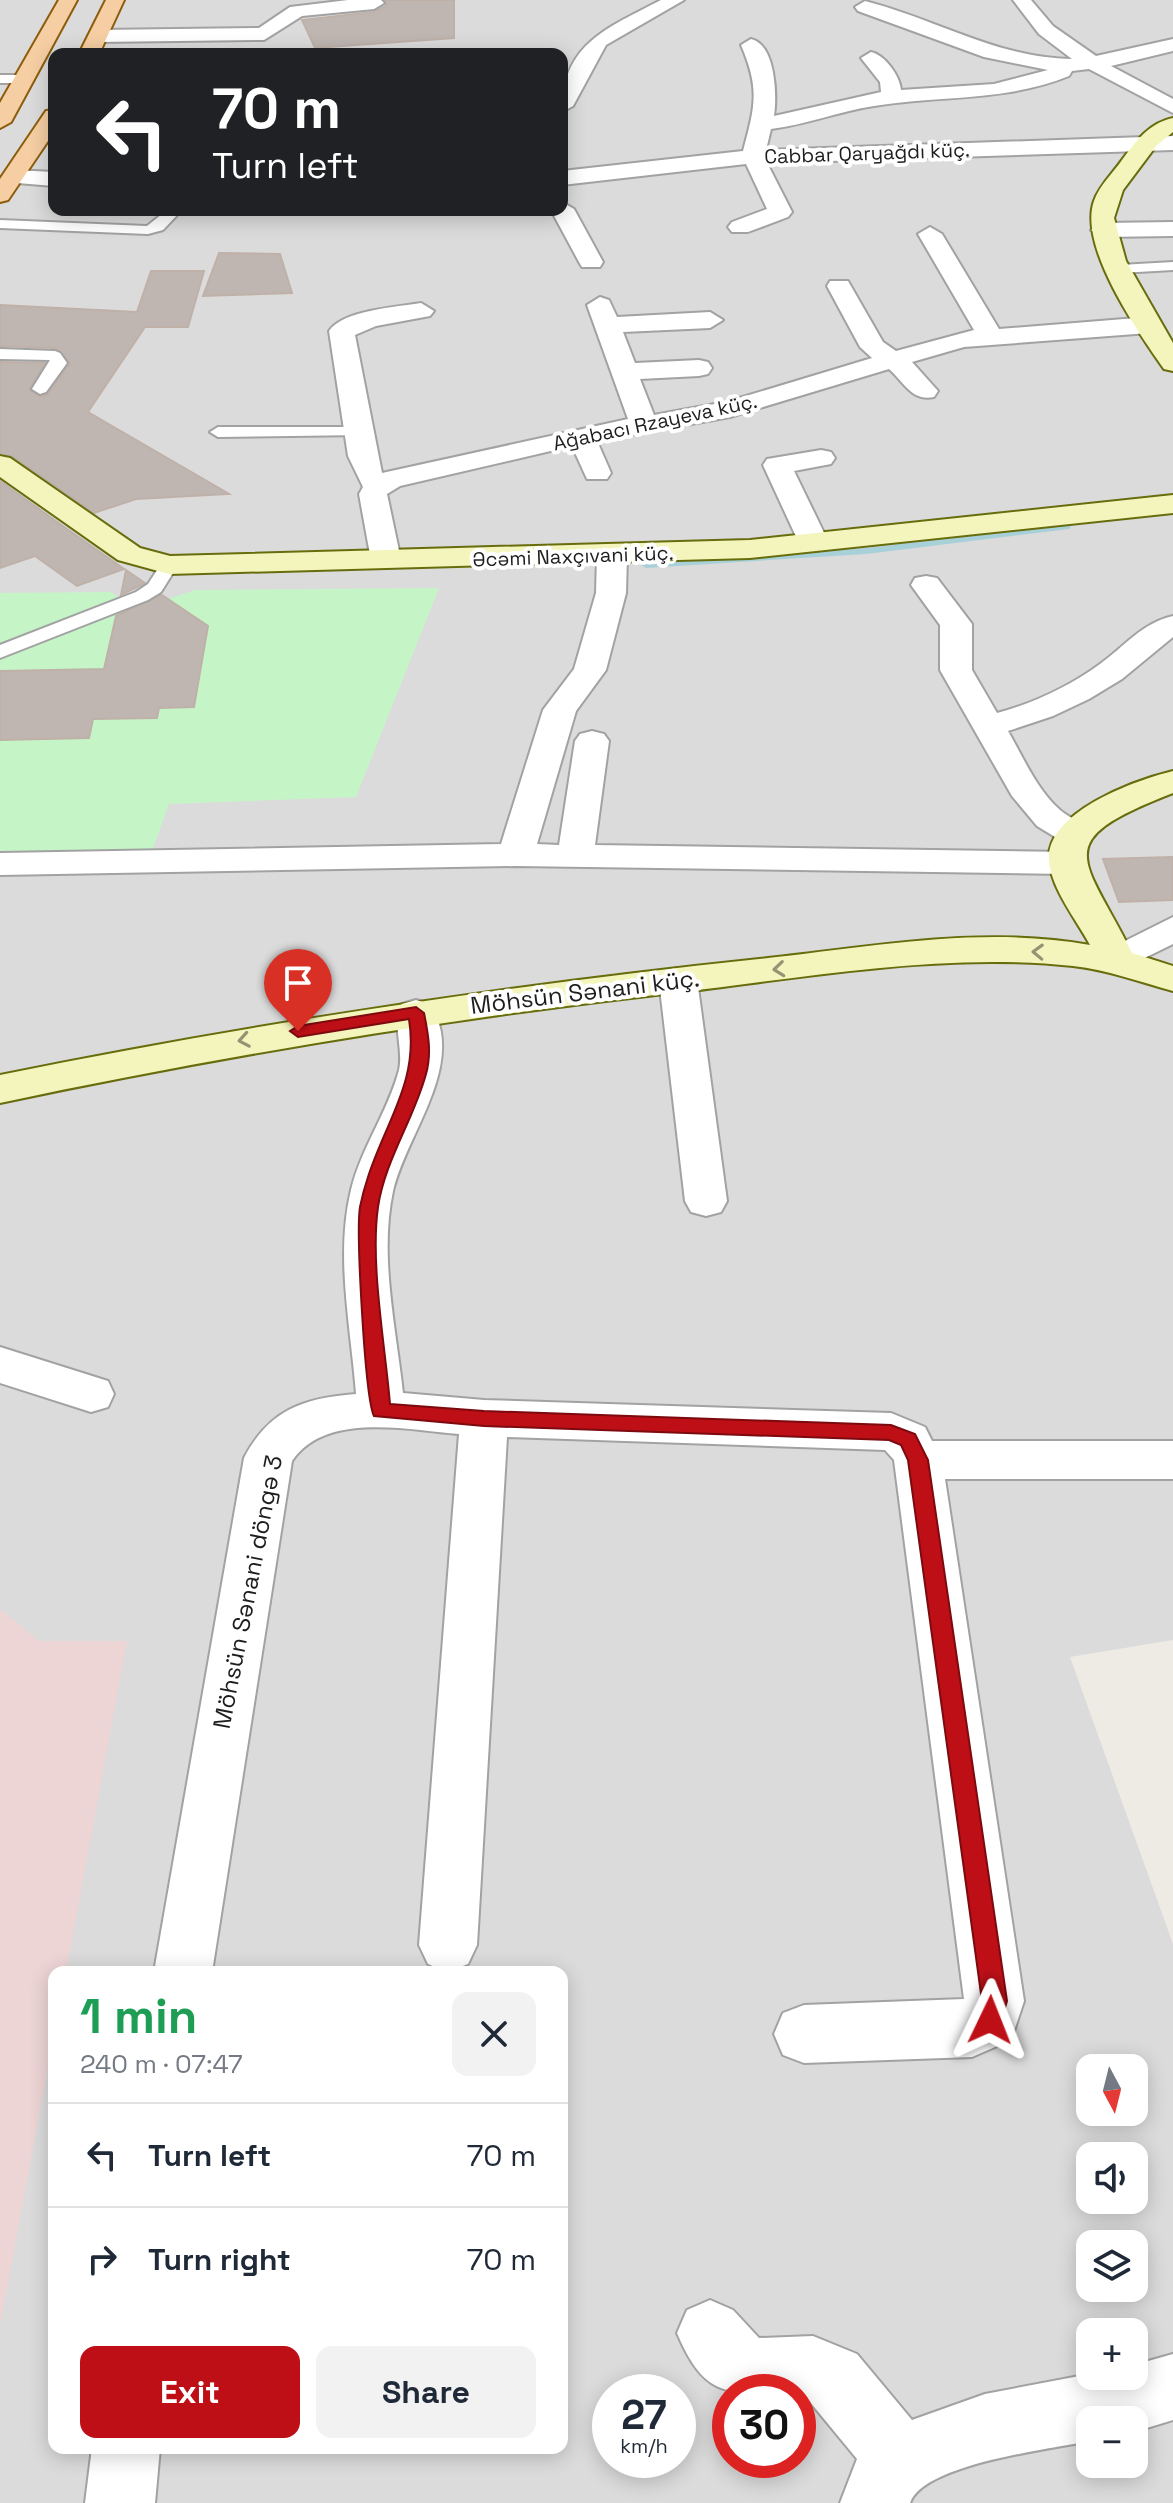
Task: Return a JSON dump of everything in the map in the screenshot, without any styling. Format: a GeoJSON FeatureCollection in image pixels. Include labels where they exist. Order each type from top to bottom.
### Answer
{"type":"FeatureCollection","features":[{"type":"Feature","properties":{"kind":"main road"},"geometry":{"type":"LineString","coordinates":[[0,122],[27,79],[68,0]]}},
{"type":"Feature","properties":{"kind":"main road"},"geometry":{"type":"LineString","coordinates":[[94,45],[115,0]]}},
{"type":"Feature","properties":{"kind":"main road"},"geometry":{"type":"LineString","coordinates":[[7,186],[48,125]]}},
{"type":"Feature","properties":{"kind":"street"},"geometry":{"type":"LineString","coordinates":[[568,95],[598,41],[675,0]]}},
{"type":"Feature","properties":{"kind":"street"},"geometry":{"type":"LineString","coordinates":[[1022,0],[1047,30],[1093,62],[1173,107]]}},
{"type":"Feature","properties":{"kind":"street"},"geometry":{"type":"LineString","coordinates":[[94,45],[219,45],[264,34],[297,11],[374,3]]}},
{"type":"Feature","properties":{"kind":"street"},"geometry":{"type":"LineString","coordinates":[[865,7],[993,54],[1069,65],[1173,45]]}},
{"type":"Feature","properties":{"kind":"street"},"geometry":{"type":"LineString","coordinates":[[264,34],[288,42]]}},
{"type":"Feature","properties":{"kind":"street"},"geometry":{"type":"LineString","coordinates":[[740,227],[780,212],[753,157],[762,124],[765,76],[751,45]]}},
{"type":"Feature","properties":{"kind":"street"},"geometry":{"type":"LineString","coordinates":[[871,58],[890,81],[892,98]]}},
{"type":"Feature","properties":{"kind":"street"},"geometry":{"type":"LineString","coordinates":[[762,124],[807,118],[892,98],[1023,85],[1052,77],[1069,65]]}},
{"type":"Feature","properties":{"kind":"street"},"geometry":{"type":"LineString","coordinates":[[1173,124],[1146,143],[1104,203],[1103,230],[1149,325],[1173,363]]}},
{"type":"Feature","properties":{"kind":"street","name":"Cabbar Qaryağdı küç."},"geometry":{"type":"LineString","coordinates":[[568,177],[753,157],[1173,143]]}},
{"type":"Feature","properties":{"kind":"street"},"geometry":{"type":"LineString","coordinates":[[7,186],[48,180]]}},
{"type":"Feature","properties":{"kind":"street"},"geometry":{"type":"LineString","coordinates":[[566,216],[591,262]]}},
{"type":"Feature","properties":{"kind":"street"},"geometry":{"type":"LineString","coordinates":[[1103,230],[1173,229]]}},
{"type":"Feature","properties":{"kind":"street"},"geometry":{"type":"LineString","coordinates":[[930,234],[990,335]]}},
{"type":"Feature","properties":{"kind":"street"},"geometry":{"type":"LineString","coordinates":[[839,286],[867,340],[901,366],[925,391]]}},
{"type":"Feature","properties":{"kind":"street"},"geometry":{"type":"LineString","coordinates":[[386,560],[374,504],[377,487],[368,474],[358,432],[342,331],[370,319],[421,311]]}},
{"type":"Feature","properties":{"kind":"street"},"geometry":{"type":"LineString","coordinates":[[644,425],[604,315],[710,320]]}},
{"type":"Feature","properties":{"kind":"street","name":"Ağabacı Rzayeva küç."},"geometry":{"type":"LineString","coordinates":[[377,487],[405,476],[581,436],[730,409],[888,359],[990,335],[1149,325]]}},
{"type":"Feature","properties":{"kind":"street"},"geometry":{"type":"LineString","coordinates":[[623,372],[699,368]]}},
{"type":"Feature","properties":{"kind":"street"},"geometry":{"type":"LineString","coordinates":[[581,436],[597,473]]}},
{"type":"Feature","properties":{"kind":"street"},"geometry":{"type":"LineString","coordinates":[[814,543],[777,465],[788,460],[821,458]]}},
{"type":"Feature","properties":{"kind":"street","name":"Əcəmi Naxçıvani küç."},"geometry":{"type":"LineString","coordinates":[[0,464],[129,554],[169,565],[612,555],[814,543],[1173,504]]}},
{"type":"Feature","properties":{"kind":"street"},"geometry":{"type":"LineString","coordinates":[[516,855],[560,710],[590,670],[611,593],[612,555]]}},
{"type":"Feature","properties":{"kind":"street"},"geometry":{"type":"LineString","coordinates":[[926,585],[956,624],[956,670],[1039,810],[1070,848],[1116,960],[1173,929]]}},
{"type":"Feature","properties":{"kind":"street"},"geometry":{"type":"LineString","coordinates":[[988,725],[1034,713],[1105,675],[1153,632],[1173,625]]}},
{"type":"Feature","properties":{"kind":"street"},"geometry":{"type":"LineString","coordinates":[[575,856],[592,741]]}},
{"type":"Feature","properties":{"kind":"street"},"geometry":{"type":"LineString","coordinates":[[0,864],[1070,848],[1105,810],[1173,781]]}},
{"type":"Feature","properties":{"kind":"street","name":"Möhsün Sənani küç."},"geometry":{"type":"LineString","coordinates":[[0,1089],[246,1040],[416,1013],[678,980],[997,952],[1048,952],[1116,960],[1173,979]]}},
{"type":"Feature","properties":{"kind":"street"},"geometry":{"type":"LineString","coordinates":[[678,980],[706,1201]]}},
{"type":"Feature","properties":{"kind":"street"},"geometry":{"type":"LineString","coordinates":[[381,1410],[368,1251],[369,1208],[376,1177],[419,1072],[422,1045],[416,1013]]}},
{"type":"Feature","properties":{"kind":"street"},"geometry":{"type":"LineString","coordinates":[[0,1365],[91,1394]]}},
{"type":"Feature","properties":{"kind":"street","name":"Möhsün Sənani döngə 3"},"geometry":{"type":"LineString","coordinates":[[184,1966],[268,1458],[278,1438],[297,1424],[337,1414],[381,1410],[484,1418],[891,1432],[908,1440],[918,1460]]}},
{"type":"Feature","properties":{"kind":"street"},"geometry":{"type":"LineString","coordinates":[[448,1945],[484,1418]]}},
{"type":"Feature","properties":{"kind":"street"},"geometry":{"type":"LineString","coordinates":[[804,2034],[972,2028],[990,2020],[994,2001],[918,1460],[1173,1460]]}},
{"type":"Feature","properties":{"kind":"street"},"geometry":{"type":"LineString","coordinates":[[710,2333],[738,2364],[759,2371],[813,2369],[833,2378],[887,2481],[985,2428],[1151,2395],[1173,2387]]}},
{"type":"Feature","properties":{"kind":"street"},"geometry":{"type":"LineString","coordinates":[[120,2503],[125,2454]]}},
{"type":"Feature","properties":{"kind":"lane"},"geometry":{"type":"LineString","coordinates":[[0,79],[27,79]]}},
{"type":"Feature","properties":{"kind":"lane"},"geometry":{"type":"LineString","coordinates":[[0,224],[148,230],[158,227],[169,216]]}},
{"type":"Feature","properties":{"kind":"lane"},"geometry":{"type":"LineString","coordinates":[[1120,269],[1173,266]]}},
{"type":"Feature","properties":{"kind":"lane"},"geometry":{"type":"LineString","coordinates":[[0,354],[55,356],[59,363],[40,389]]}},
{"type":"Feature","properties":{"kind":"lane"},"geometry":{"type":"LineString","coordinates":[[218,432],[358,432]]}},
{"type":"Feature","properties":{"kind":"lane"},"geometry":{"type":"LineString","coordinates":[[0,652],[142,596],[155,588],[169,565]]}},
{"type":"Feature","properties":{"kind":"shaded area"},"geometry":{"type":"Polygon","coordinates":[[[0,0],[1173,0],[1173,1640],[1070,1657],[1173,1944],[1173,2503],[0,2503],[0,0]]]}},
{"type":"Feature","properties":{"kind":"shaded area"},"geometry":{"type":"Polygon","coordinates":[[[0,1609],[39,1641],[127,1641],[67,1966],[48,1966],[48,2066],[0,2326],[0,1609]]]}},
{"type":"Feature","properties":{"kind":"green space"},"geometry":{"type":"Polygon","coordinates":[[[439,588],[356,797],[169,804],[152,851],[0,852],[0,593],[111,592],[135,610],[195,590],[439,588]]]}},
{"type":"Feature","properties":{"kind":"building"},"geometry":{"type":"Polygon","coordinates":[[[385,0],[454,0],[454,38],[315,48],[302,20],[374,12],[386,6],[385,0]]]}},
{"type":"Feature","properties":{"kind":"building"},"geometry":{"type":"Polygon","coordinates":[[[219,253],[280,254],[292,293],[203,296],[219,253]]]}},
{"type":"Feature","properties":{"kind":"building"},"geometry":{"type":"Polygon","coordinates":[[[151,271],[204,271],[188,327],[145,327],[88,412],[229,494],[136,499],[94,513],[12,456],[0,453],[0,362],[45,363],[29,390],[41,397],[48,394],[70,363],[56,348],[0,346],[0,305],[137,312],[151,271]]]}},
{"type":"Feature","properties":{"kind":"building"},"geometry":{"type":"Polygon","coordinates":[[[0,481],[124,569],[77,586],[35,556],[0,568],[0,481]]]}},
{"type":"Feature","properties":{"kind":"building"},"geometry":{"type":"Polygon","coordinates":[[[126,570],[145,583],[121,595],[126,570]]]}},
{"type":"Feature","properties":{"kind":"building"},"geometry":{"type":"Polygon","coordinates":[[[162,595],[208,626],[194,707],[159,708],[157,718],[93,719],[89,738],[0,740],[0,671],[104,669],[116,616],[162,595]]]}},
{"type":"Feature","properties":{"kind":"building"},"geometry":{"type":"Polygon","coordinates":[[[1173,857],[1173,900],[1119,902],[1103,859],[1173,857]]]}},
{"type":"Feature","properties":{"kind":"waterway"},"geometry":{"type":"LineString","coordinates":[[646,565],[866,551],[1066,527]]}},
{"type":"Feature","properties":{"kind":"route"},"geometry":{"type":"LineString","coordinates":[[298,1031],[416,1013],[422,1045],[419,1072],[376,1177],[369,1208],[368,1251],[381,1410],[484,1418],[891,1432],[908,1440],[918,1460],[923,1490],[994,2001],[990,2020]]}}]}
